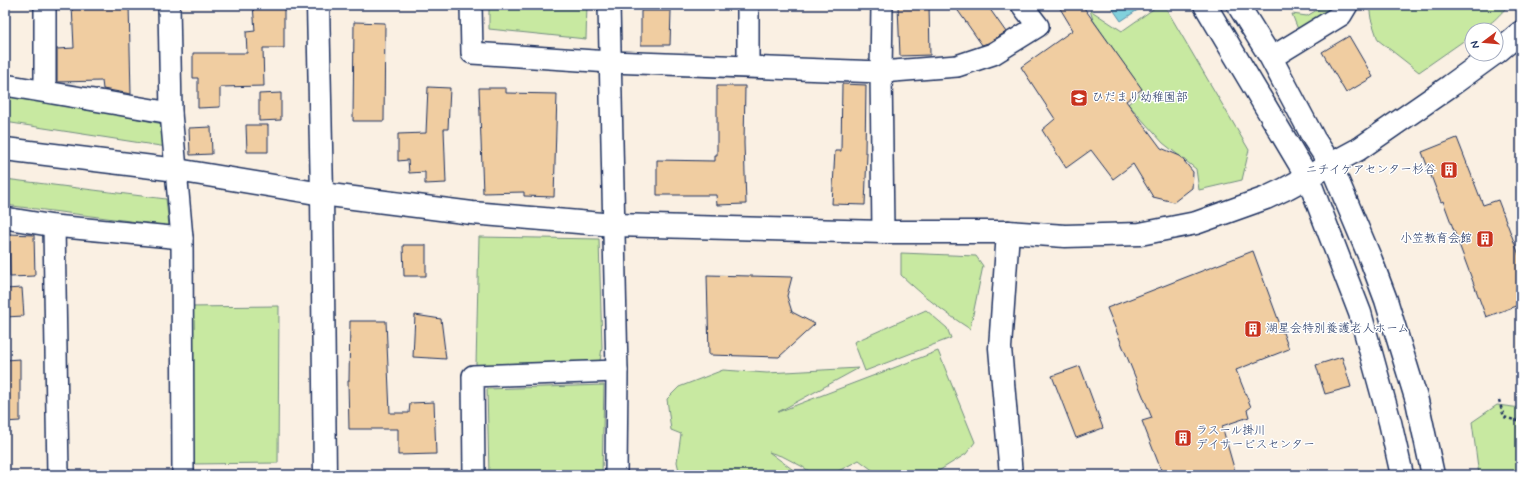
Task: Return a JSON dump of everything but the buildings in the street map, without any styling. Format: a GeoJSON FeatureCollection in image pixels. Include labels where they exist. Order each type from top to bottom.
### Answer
{"type":"FeatureCollection","features":[{"type":"Feature","properties":{"kind":"street"},"geometry":{"type":"LineString","coordinates":[[45,5],[45,91]]}},
{"type":"Feature","properties":{"kind":"street"},"geometry":{"type":"LineString","coordinates":[[168,5],[171,113],[182,238],[183,475]]}},
{"type":"Feature","properties":{"kind":"street"},"geometry":{"type":"LineString","coordinates":[[318,5],[325,475]]}},
{"type":"Feature","properties":{"kind":"street"},"geometry":{"type":"LineString","coordinates":[[471,5],[472,53],[610,62],[881,72],[957,66],[993,54],[1038,26],[1022,5]]}},
{"type":"Feature","properties":{"kind":"street"},"geometry":{"type":"LineString","coordinates":[[609,5],[617,371],[616,475]]}},
{"type":"Feature","properties":{"kind":"street"},"geometry":{"type":"LineString","coordinates":[[748,5],[748,66]]}},
{"type":"Feature","properties":{"kind":"street"},"geometry":{"type":"LineString","coordinates":[[882,5],[881,72],[883,232]]}},
{"type":"Feature","properties":{"kind":"street"},"geometry":{"type":"LineString","coordinates":[[1205,5],[1308,178],[1360,313],[1390,422],[1402,475]]}},
{"type":"Feature","properties":{"kind":"street"},"geometry":{"type":"LineString","coordinates":[[1238,5],[1271,58],[1314,139],[1331,165],[1371,260],[1386,300],[1417,402],[1433,475]]}},
{"type":"Feature","properties":{"kind":"street"},"geometry":{"type":"LineString","coordinates":[[1271,58],[1341,14],[1347,5]]}},
{"type":"Feature","properties":{"kind":"street"},"geometry":{"type":"LineString","coordinates":[[1504,46],[1521,32]]}},
{"type":"Feature","properties":{"kind":"street"},"geometry":{"type":"LineString","coordinates":[[5,149],[177,170],[322,194],[472,213],[614,224],[883,232],[1008,232],[1065,236],[1140,234],[1196,224],[1266,198],[1308,178],[1359,149],[1483,62]]}},
{"type":"Feature","properties":{"kind":"street"},"geometry":{"type":"LineString","coordinates":[[5,85],[171,113]]}},
{"type":"Feature","properties":{"kind":"street"},"geometry":{"type":"LineString","coordinates":[[5,218],[54,226],[182,238]]}},
{"type":"Feature","properties":{"kind":"street"},"geometry":{"type":"LineString","coordinates":[[54,226],[58,475]]}},
{"type":"Feature","properties":{"kind":"street"},"geometry":{"type":"LineString","coordinates":[[1008,232],[1000,348],[1011,475]]}},
{"type":"Feature","properties":{"kind":"street"},"geometry":{"type":"LineString","coordinates":[[474,475],[473,376],[617,371]]}},
{"type":"Feature","properties":{"kind":"path"},"geometry":{"type":"LineString","coordinates":[[1499,400],[1504,417],[1521,422]]}},
{"type":"Feature","properties":{"kind":"green space"},"geometry":{"type":"Polygon","coordinates":[[[489,5],[587,5],[586,39],[489,29],[489,5]]]}},
{"type":"Feature","properties":{"kind":"green space"},"geometry":{"type":"Polygon","coordinates":[[[1159,5],[1164,5],[1249,150],[1242,180],[1199,190],[1196,169],[1163,143],[1128,104],[1143,91],[1093,20],[1090,10],[1122,31],[1159,5]]]}},
{"type":"Feature","properties":{"kind":"green space"},"geometry":{"type":"Polygon","coordinates":[[[1325,5],[1346,5],[1299,32],[1292,14],[1307,16],[1325,5]]]}},
{"type":"Feature","properties":{"kind":"green space"},"geometry":{"type":"Polygon","coordinates":[[[1369,5],[1509,5],[1492,22],[1464,22],[1464,41],[1419,72],[1378,40],[1371,19],[1369,5]]]}},
{"type":"Feature","properties":{"kind":"green space"},"geometry":{"type":"Polygon","coordinates":[[[5,91],[172,126],[167,147],[5,122],[5,91]]]}},
{"type":"Feature","properties":{"kind":"green space"},"geometry":{"type":"Polygon","coordinates":[[[5,179],[166,199],[169,226],[5,205],[5,179]]]}},
{"type":"Feature","properties":{"kind":"green space"},"geometry":{"type":"Polygon","coordinates":[[[479,237],[599,239],[602,348],[600,361],[476,365],[479,237]]]}},
{"type":"Feature","properties":{"kind":"green space"},"geometry":{"type":"Polygon","coordinates":[[[901,253],[976,256],[983,266],[970,329],[934,304],[901,275],[901,253]]]}},
{"type":"Feature","properties":{"kind":"green space"},"geometry":{"type":"Polygon","coordinates":[[[279,306],[278,463],[191,464],[188,307],[279,306]]]}},
{"type":"Feature","properties":{"kind":"green space"},"geometry":{"type":"Polygon","coordinates":[[[926,310],[947,328],[951,338],[865,371],[854,342],[926,310]]]}},
{"type":"Feature","properties":{"kind":"green space"},"geometry":{"type":"Polygon","coordinates":[[[938,351],[975,442],[966,454],[932,475],[879,475],[859,460],[831,475],[815,475],[784,457],[769,452],[800,475],[680,475],[677,462],[681,434],[671,430],[667,399],[679,387],[723,370],[767,373],[859,368],[778,412],[938,351]]]}},
{"type":"Feature","properties":{"kind":"green space"},"geometry":{"type":"Polygon","coordinates":[[[604,385],[602,475],[489,475],[487,389],[604,385]]]}},
{"type":"Feature","properties":{"kind":"green space"},"geometry":{"type":"Polygon","coordinates":[[[1497,405],[1521,408],[1521,475],[1479,475],[1472,422],[1497,405]]]}},
{"type":"Feature","properties":{"kind":"water"},"geometry":{"type":"Polygon","coordinates":[[[1110,5],[1145,5],[1121,21],[1110,5]]]}},
{"type":"Feature","properties":{"kind":"place","name":"ひだまり幼稚園部"},"geometry":{"type":"Point","coordinates":[1079,98]}},
{"type":"Feature","properties":{"kind":"place","name":"ニチイケアセンター杉谷"},"geometry":{"type":"Point","coordinates":[1449,170]}},
{"type":"Feature","properties":{"kind":"place","name":"小笠教育会館"},"geometry":{"type":"Point","coordinates":[1485,239]}},
{"type":"Feature","properties":{"kind":"place","name":"湖星会特別養護老人ホーム"},"geometry":{"type":"Point","coordinates":[1253,329]}},
{"type":"Feature","properties":{"kind":"place","name":"ラスール掛川 デイサービスセンター"},"geometry":{"type":"Point","coordinates":[1183,438]}}]}
